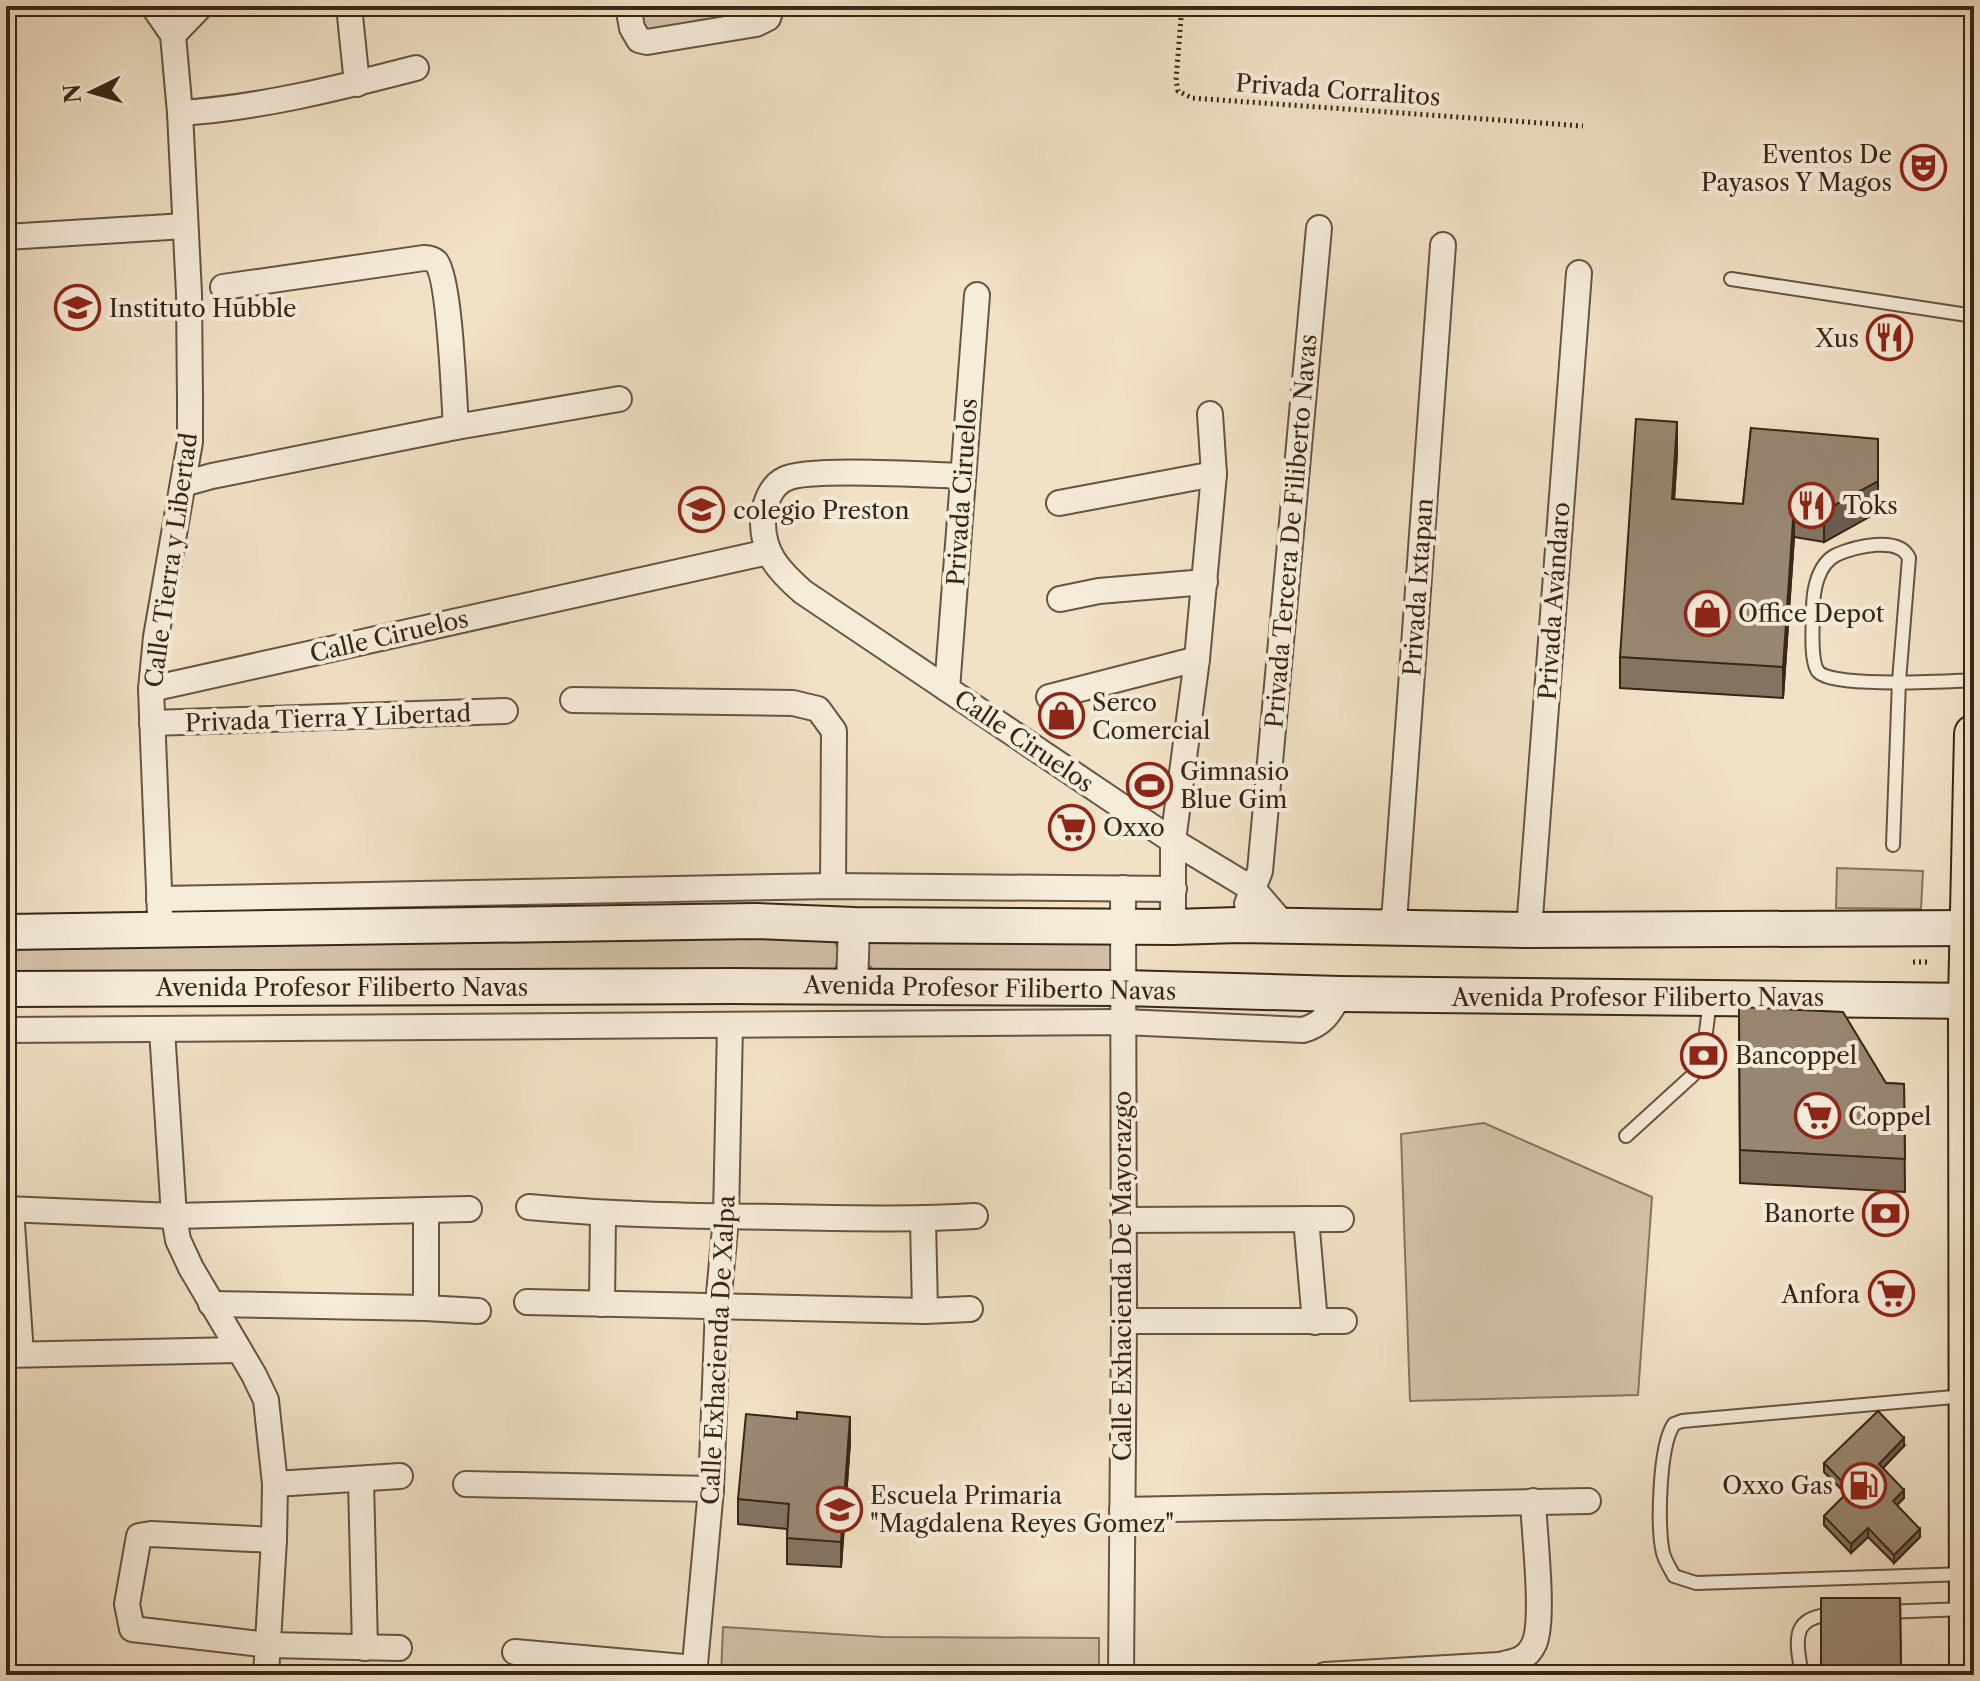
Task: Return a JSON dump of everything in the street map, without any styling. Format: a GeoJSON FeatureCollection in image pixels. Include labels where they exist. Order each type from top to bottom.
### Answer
{"type":"FeatureCollection","features":[{"type":"Feature","properties":{"kind":"main road"},"geometry":{"type":"LineString","coordinates":[[1969,1675],[1974,734]]}},
{"type":"Feature","properties":{"kind":"main road"},"geometry":{"type":"LineString","coordinates":[[6,932],[160,914],[756,921],[854,925],[1238,925],[1529,930],[1972,928]]}},
{"type":"Feature","properties":{"kind":"main road","name":"Avenida Profesor Filiberto Navas"},"geometry":{"type":"LineString","coordinates":[[6,989],[1123,988],[1340,994],[1971,1000]]}},
{"type":"Feature","properties":{"kind":"street","name":"Calle Tierra y Libertad"},"geometry":{"type":"LineString","coordinates":[[153,6],[173,35],[189,294],[190,442],[156,637],[151,689],[160,914]]}},
{"type":"Feature","properties":{"kind":"street"},"geometry":{"type":"LineString","coordinates":[[173,35],[201,6]]}},
{"type":"Feature","properties":{"kind":"street"},"geometry":{"type":"LineString","coordinates":[[349,6],[357,84]]}},
{"type":"Feature","properties":{"kind":"street"},"geometry":{"type":"LineString","coordinates":[[628,6],[632,28],[639,40],[652,42],[756,24],[768,18],[772,6]]}},
{"type":"Feature","properties":{"kind":"street"},"geometry":{"type":"LineString","coordinates":[[180,113],[208,111],[357,84],[416,68]]}},
{"type":"Feature","properties":{"kind":"street"},"geometry":{"type":"LineString","coordinates":[[6,237],[185,226]]}},
{"type":"Feature","properties":{"kind":"street","name":"Privada Tercera De Filiberto Navas"},"geometry":{"type":"LineString","coordinates":[[1238,925],[1260,871],[1319,228]]}},
{"type":"Feature","properties":{"kind":"street","name":"Privada Ixtapan"},"geometry":{"type":"LineString","coordinates":[[1391,929],[1443,245]]}},
{"type":"Feature","properties":{"kind":"street"},"geometry":{"type":"LineString","coordinates":[[223,287],[432,259],[438,266],[444,289],[456,427]]}},
{"type":"Feature","properties":{"kind":"street","name":"Privada Avándaro"},"geometry":{"type":"LineString","coordinates":[[1529,930],[1579,273]]}},
{"type":"Feature","properties":{"kind":"street","name":"Privada Ciruelos"},"geometry":{"type":"LineString","coordinates":[[947,689],[977,295]]}},
{"type":"Feature","properties":{"kind":"street"},"geometry":{"type":"LineString","coordinates":[[183,484],[456,427],[619,399]]}},
{"type":"Feature","properties":{"kind":"street"},"geometry":{"type":"LineString","coordinates":[[1173,927],[1173,841],[1197,659],[1214,474],[1210,414]]}},
{"type":"Feature","properties":{"kind":"street"},"geometry":{"type":"LineString","coordinates":[[768,552],[763,533],[764,512],[770,494],[785,479],[814,474],[963,476]]}},
{"type":"Feature","properties":{"kind":"street"},"geometry":{"type":"LineString","coordinates":[[1059,503],[1214,474]]}},
{"type":"Feature","properties":{"kind":"street","name":"Calle Ciruelos"},"geometry":{"type":"LineString","coordinates":[[151,689],[768,552],[776,567],[803,592],[1173,841],[1254,890],[1285,926]]}},
{"type":"Feature","properties":{"kind":"street"},"geometry":{"type":"LineString","coordinates":[[1060,599],[1099,591],[1205,582]]}},
{"type":"Feature","properties":{"kind":"street"},"geometry":{"type":"LineString","coordinates":[[1049,697],[1197,659]]}},
{"type":"Feature","properties":{"kind":"street"},"geometry":{"type":"LineString","coordinates":[[573,700],[793,703],[818,709],[834,731],[833,886]]}},
{"type":"Feature","properties":{"kind":"street","name":"Privada Tierra Y Libertad"},"geometry":{"type":"LineString","coordinates":[[152,723],[505,711]]}},
{"type":"Feature","properties":{"kind":"street"},"geometry":{"type":"LineString","coordinates":[[160,914],[833,886],[1174,889]]}},
{"type":"Feature","properties":{"kind":"street","name":"Calle Exhacienda De Mayorazgo"},"geometry":{"type":"LineString","coordinates":[[1121,1675],[1123,888]]}},
{"type":"Feature","properties":{"kind":"street"},"geometry":{"type":"LineString","coordinates":[[852,987],[854,925]]}},
{"type":"Feature","properties":{"kind":"street"},"geometry":{"type":"LineString","coordinates":[[6,1030],[1123,1022],[1303,1030],[1317,1026],[1328,1016],[1340,994]]}},
{"type":"Feature","properties":{"kind":"street","name":"Calle Exhacienda De Xalpa"},"geometry":{"type":"LineString","coordinates":[[694,1671],[711,1489],[718,1306],[726,1217],[730,1025]]}},
{"type":"Feature","properties":{"kind":"street"},"geometry":{"type":"LineString","coordinates":[[162,1030],[178,1240],[266,1400],[275,1484],[266,1675]]}},
{"type":"Feature","properties":{"kind":"street"},"geometry":{"type":"LineString","coordinates":[[529,1207],[603,1214],[726,1217],[923,1220],[975,1216]]}},
{"type":"Feature","properties":{"kind":"street"},"geometry":{"type":"LineString","coordinates":[[237,1350],[14,1355],[9,1210],[174,1216],[469,1209]]}},
{"type":"Feature","properties":{"kind":"street"},"geometry":{"type":"LineString","coordinates":[[426,1210],[426,1308]]}},
{"type":"Feature","properties":{"kind":"street"},"geometry":{"type":"LineString","coordinates":[[602,1304],[603,1214]]}},
{"type":"Feature","properties":{"kind":"street"},"geometry":{"type":"LineString","coordinates":[[1306,1219],[1315,1322]]}},
{"type":"Feature","properties":{"kind":"street"},"geometry":{"type":"LineString","coordinates":[[1123,1220],[1341,1219]]}},
{"type":"Feature","properties":{"kind":"street"},"geometry":{"type":"LineString","coordinates":[[923,1220],[925,1311]]}},
{"type":"Feature","properties":{"kind":"street"},"geometry":{"type":"LineString","coordinates":[[527,1302],[925,1311],[970,1309]]}},
{"type":"Feature","properties":{"kind":"street"},"geometry":{"type":"LineString","coordinates":[[211,1304],[478,1311]]}},
{"type":"Feature","properties":{"kind":"street"},"geometry":{"type":"LineString","coordinates":[[1124,1321],[1344,1321]]}},
{"type":"Feature","properties":{"kind":"street"},"geometry":{"type":"LineString","coordinates":[[275,1484],[400,1476]]}},
{"type":"Feature","properties":{"kind":"street"},"geometry":{"type":"LineString","coordinates":[[361,1480],[365,1648]]}},
{"type":"Feature","properties":{"kind":"street"},"geometry":{"type":"LineString","coordinates":[[466,1484],[711,1489]]}},
{"type":"Feature","properties":{"kind":"street"},"geometry":{"type":"LineString","coordinates":[[1325,1675],[1499,1665],[1525,1657],[1535,1643],[1539,1623],[1533,1501]]}},
{"type":"Feature","properties":{"kind":"street"},"geometry":{"type":"LineString","coordinates":[[1122,1510],[1588,1501]]}},
{"type":"Feature","properties":{"kind":"street"},"geometry":{"type":"LineString","coordinates":[[274,1540],[139,1536],[127,1604],[129,1621],[135,1631],[269,1645],[399,1648]]}},
{"type":"Feature","properties":{"kind":"street"},"geometry":{"type":"LineString","coordinates":[[515,1652],[694,1671]]}},
{"type":"Feature","properties":{"kind":"lane"},"geometry":{"type":"LineString","coordinates":[[1731,279],[1974,316]]}},
{"type":"Feature","properties":{"kind":"lane"},"geometry":{"type":"LineString","coordinates":[[1893,845],[1899,681],[1910,564],[1907,552],[1899,546],[1880,545],[1831,557],[1819,572],[1813,604],[1813,644],[1817,670],[1829,679],[1842,682],[1899,681],[1974,680]]}},
{"type":"Feature","properties":{"kind":"lane"},"geometry":{"type":"LineString","coordinates":[[1626,1136],[1693,1075],[1704,1048],[1710,997]]}},
{"type":"Feature","properties":{"kind":"lane"},"geometry":{"type":"LineString","coordinates":[[1969,1395],[1674,1424],[1667,1438],[1663,1462],[1661,1534],[1664,1556],[1674,1576],[1696,1583],[1969,1592]]}},
{"type":"Feature","properties":{"kind":"lane"},"geometry":{"type":"LineString","coordinates":[[1877,1612],[1969,1592]]}},
{"type":"Feature","properties":{"kind":"lane"},"geometry":{"type":"LineString","coordinates":[[1802,1675],[1798,1632],[1803,1623],[1816,1614],[1847,1613]]}},
{"type":"Feature","properties":{"kind":"path","name":"Privada Corralitos"},"geometry":{"type":"LineString","coordinates":[[1182,6],[1176,80],[1178,91],[1192,98],[1583,126]]}},
{"type":"Feature","properties":{"kind":"shaded area"},"geometry":{"type":"Polygon","coordinates":[[[636,6],[757,6],[756,24],[647,42],[636,6]]]}},
{"type":"Feature","properties":{"kind":"shaded area"},"geometry":{"type":"Polygon","coordinates":[[[1837,868],[1923,871],[1921,909],[1836,908],[1837,868]]]}},
{"type":"Feature","properties":{"kind":"shaded area"},"geometry":{"type":"Polygon","coordinates":[[[1109,932],[1116,954],[1111,973],[876,973],[868,964],[869,937],[1109,932]]]}},
{"type":"Feature","properties":{"kind":"shaded area"},"geometry":{"type":"Polygon","coordinates":[[[832,936],[840,953],[833,975],[6,977],[6,937],[832,936]]]}},
{"type":"Feature","properties":{"kind":"shaded area"},"geometry":{"type":"Polygon","coordinates":[[[1484,1123],[1652,1197],[1638,1395],[1410,1401],[1401,1134],[1484,1123]]]}},
{"type":"Feature","properties":{"kind":"shaded area"},"geometry":{"type":"Polygon","coordinates":[[[723,1627],[882,1637],[1099,1638],[1099,1675],[721,1675],[723,1627]]]}},
{"type":"Feature","properties":{"kind":"building","name":"Office Depot"},"geometry":{"type":"Polygon","coordinates":[[[1636,419],[1677,422],[1672,499],[1743,504],[1751,428],[1878,439],[1878,481],[1824,511],[1794,506],[1783,667],[1620,657],[1636,419]]]}},
{"type":"Feature","properties":{"kind":"building","name":"Coppel"},"geometry":{"type":"Polygon","coordinates":[[[1739,1007],[1843,1012],[1886,1083],[1904,1084],[1905,1159],[1740,1150],[1739,1007]]]}},
{"type":"Feature","properties":{"kind":"building","name":"Oxxo Gas"},"geometry":{"type":"Polygon","coordinates":[[[1878,1411],[1904,1438],[1879,1464],[1904,1490],[1893,1501],[1920,1529],[1894,1555],[1868,1528],[1851,1544],[1824,1516],[1850,1490],[1824,1463],[1878,1411]]]}},
{"type":"Feature","properties":{"kind":"building"},"geometry":{"type":"Polygon","coordinates":[[[797,1412],[850,1417],[841,1542],[787,1538],[789,1504],[738,1499],[746,1414],[797,1419],[797,1412]]]}},
{"type":"Feature","properties":{"kind":"building"},"geometry":{"type":"Polygon","coordinates":[[[1821,1598],[1900,1598],[1901,1669],[1821,1670],[1821,1598]]]}},
{"type":"Feature","properties":{"kind":"place","name":"Eventos De Payasos Y Magos"},"geometry":{"type":"Point","coordinates":[1923,168]}},
{"type":"Feature","properties":{"kind":"place","name":"Instituto Hubble"},"geometry":{"type":"Point","coordinates":[78,308]}},
{"type":"Feature","properties":{"kind":"place","name":"Xus"},"geometry":{"type":"Point","coordinates":[1890,338]}},
{"type":"Feature","properties":{"kind":"place","name":"Toks"},"geometry":{"type":"Point","coordinates":[1812,505]}},
{"type":"Feature","properties":{"kind":"place","name":"colegio Preston"},"geometry":{"type":"Point","coordinates":[702,510]}},
{"type":"Feature","properties":{"kind":"place","name":"Office Depot"},"geometry":{"type":"Point","coordinates":[1707,613]}},
{"type":"Feature","properties":{"kind":"place","name":"Serco Comercial"},"geometry":{"type":"Point","coordinates":[1061,716]}},
{"type":"Feature","properties":{"kind":"place","name":"Gimnasio Blue Gim"},"geometry":{"type":"Point","coordinates":[1149,785]}},
{"type":"Feature","properties":{"kind":"place","name":"Oxxo"},"geometry":{"type":"Point","coordinates":[1072,827]}},
{"type":"Feature","properties":{"kind":"place","name":"Bancoppel"},"geometry":{"type":"Point","coordinates":[1704,1055]}},
{"type":"Feature","properties":{"kind":"place","name":"Coppel"},"geometry":{"type":"Point","coordinates":[1817,1116]}},
{"type":"Feature","properties":{"kind":"place","name":"Banorte"},"geometry":{"type":"Point","coordinates":[1886,1213]}},
{"type":"Feature","properties":{"kind":"place","name":"Anfora"},"geometry":{"type":"Point","coordinates":[1891,1294]}},
{"type":"Feature","properties":{"kind":"place","name":"Oxxo Gas"},"geometry":{"type":"Point","coordinates":[1864,1485]}},
{"type":"Feature","properties":{"kind":"place","name":"Escuela Primaria \"Magdalena Reyes Gomez\""},"geometry":{"type":"Point","coordinates":[839,1509]}}]}
